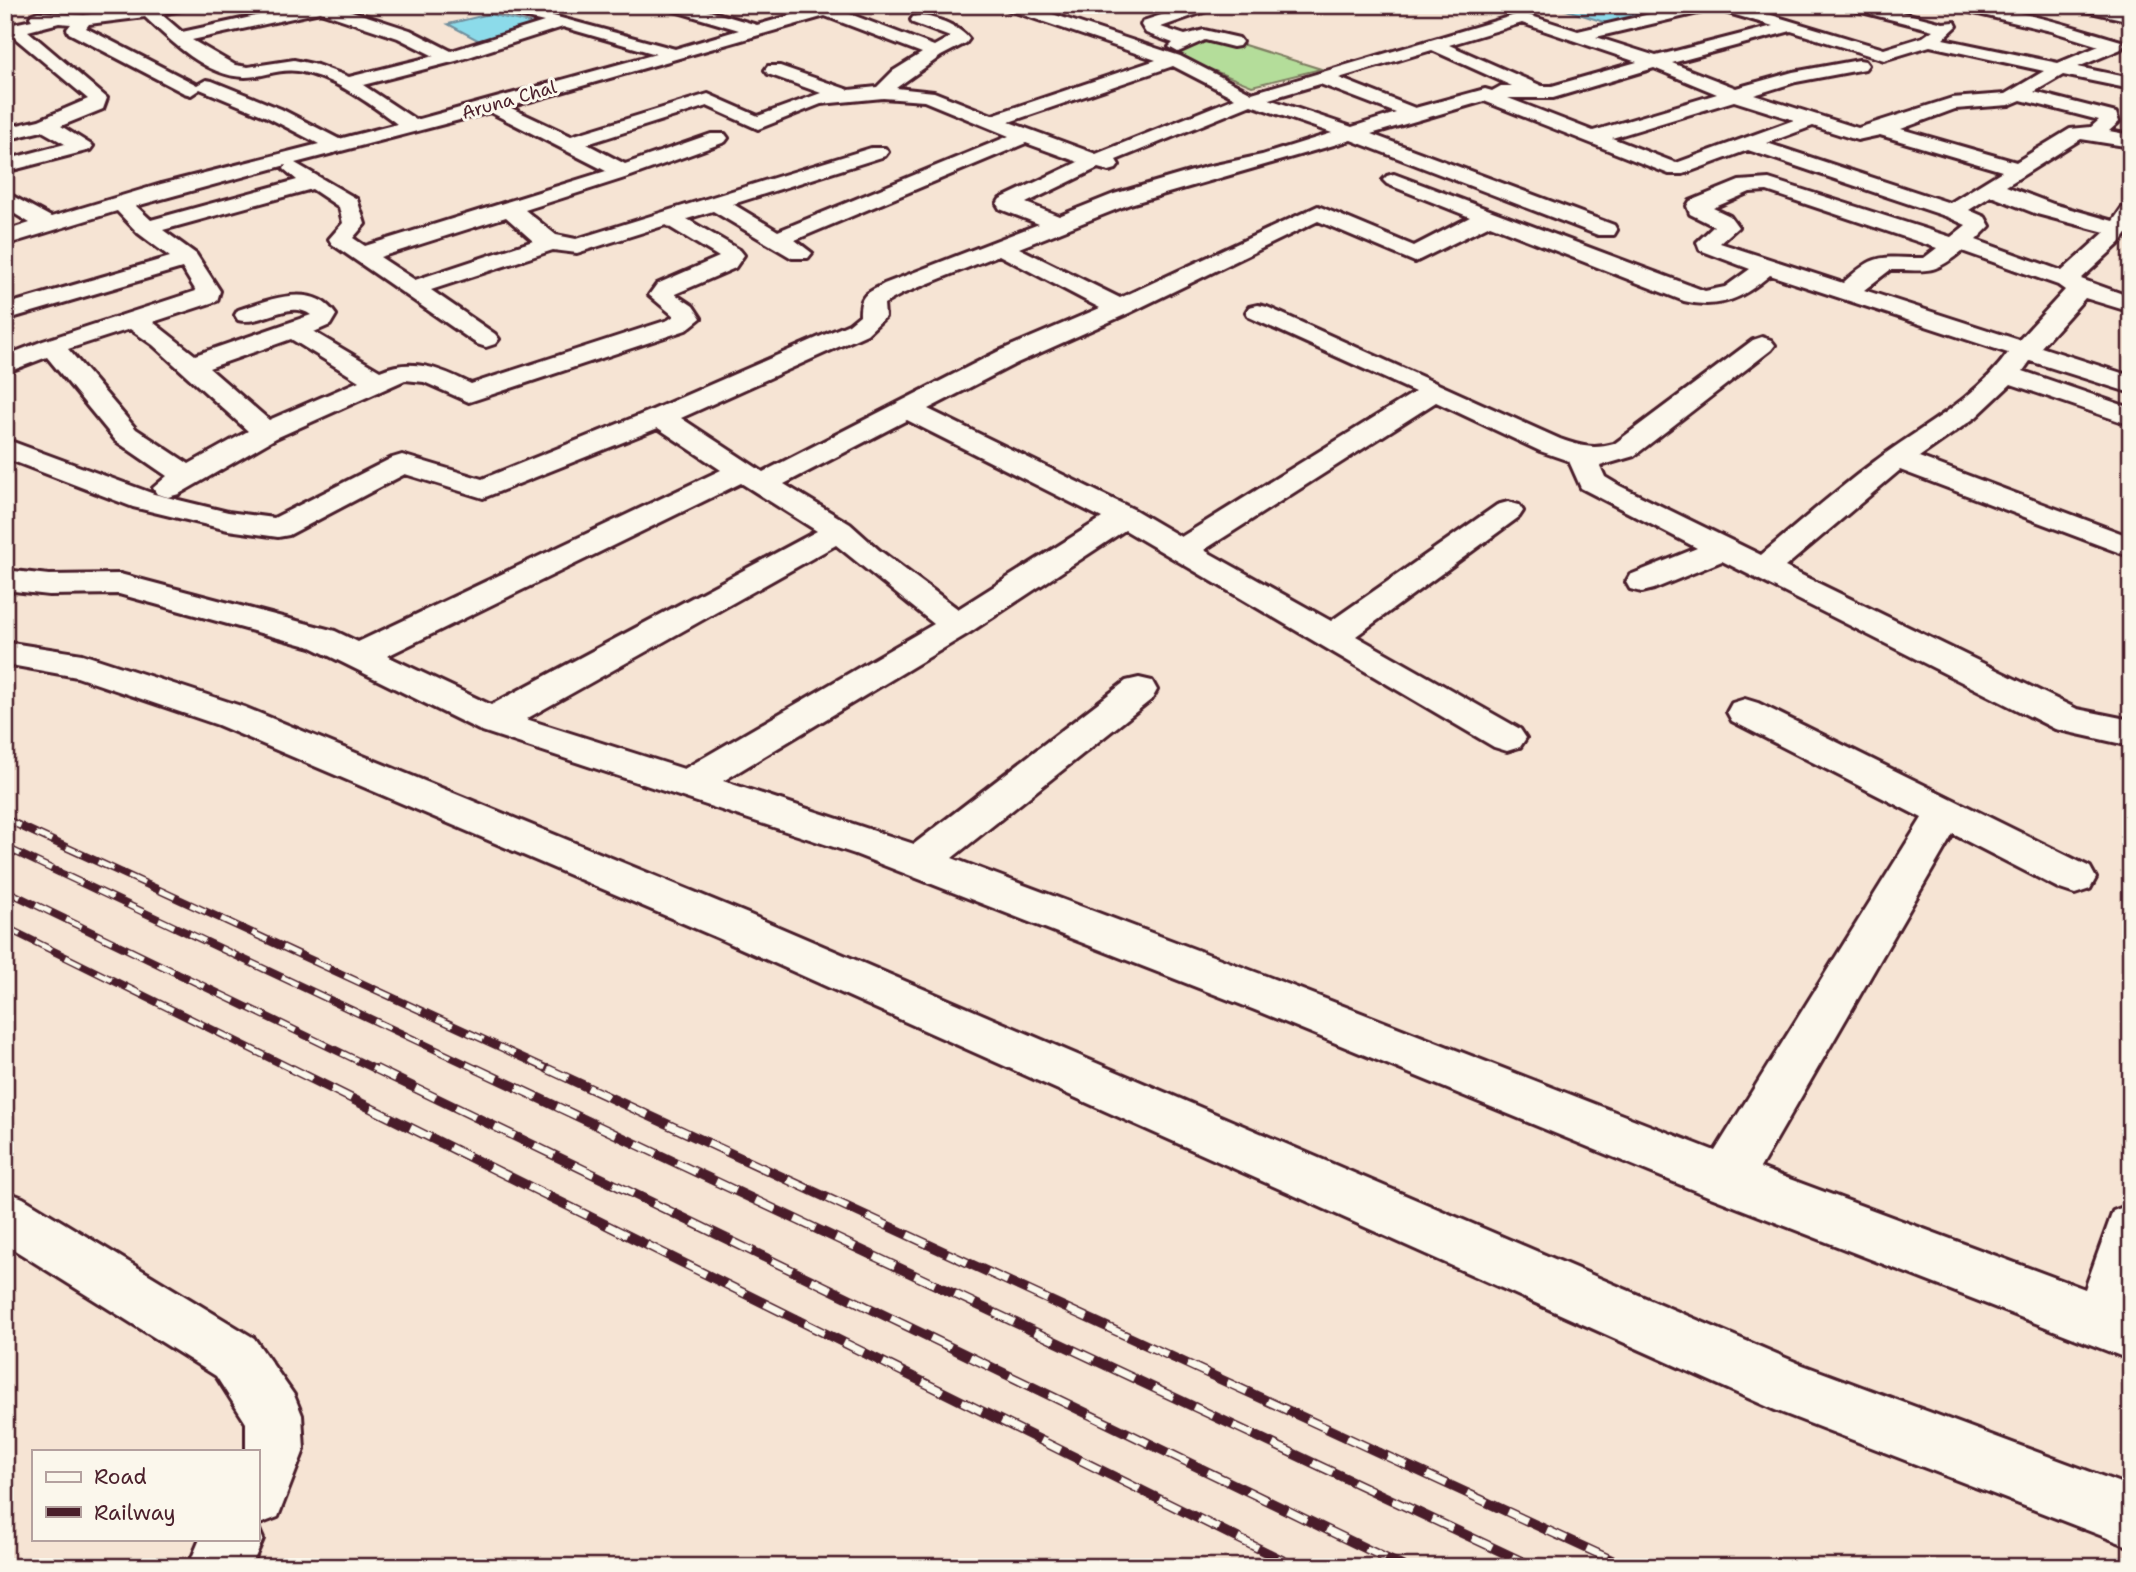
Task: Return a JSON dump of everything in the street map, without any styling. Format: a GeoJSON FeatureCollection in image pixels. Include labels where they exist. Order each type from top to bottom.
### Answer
{"type":"FeatureCollection","features":[{"type":"Feature","properties":{"kind":"street"},"geometry":{"type":"LineString","coordinates":[[9,27],[31,14],[84,19],[185,5]]}},
{"type":"Feature","properties":{"kind":"street"},"geometry":{"type":"LineString","coordinates":[[491,5],[511,12],[563,22],[671,53]]}},
{"type":"Feature","properties":{"kind":"street"},"geometry":{"type":"LineString","coordinates":[[511,12],[535,5]]}},
{"type":"Feature","properties":{"kind":"street"},"geometry":{"type":"LineString","coordinates":[[671,5],[755,30]]}},
{"type":"Feature","properties":{"kind":"street","name":"Aruna Chal"},"geometry":{"type":"LineString","coordinates":[[5,237],[169,189],[492,106],[847,5]]}},
{"type":"Feature","properties":{"kind":"street"},"geometry":{"type":"LineString","coordinates":[[1009,5],[1166,58],[1250,99],[1353,134],[1606,230]]}},
{"type":"Feature","properties":{"kind":"street"},"geometry":{"type":"LineString","coordinates":[[1209,5],[1149,24],[1152,29],[1184,41],[1208,35],[1233,42]]}},
{"type":"Feature","properties":{"kind":"street"},"geometry":{"type":"LineString","coordinates":[[1650,5],[1678,13]]}},
{"type":"Feature","properties":{"kind":"street"},"geometry":{"type":"LineString","coordinates":[[1577,36],[1710,5]]}},
{"type":"Feature","properties":{"kind":"street"},"geometry":{"type":"LineString","coordinates":[[1720,5],[1884,55],[1929,41],[1945,28],[1987,8]]}},
{"type":"Feature","properties":{"kind":"street"},"geometry":{"type":"LineString","coordinates":[[1852,5],[1945,28]]}},
{"type":"Feature","properties":{"kind":"street"},"geometry":{"type":"LineString","coordinates":[[1490,8],[1655,62],[1736,95],[1857,134],[1881,129],[1944,106],[2009,99],[2060,69],[2115,45],[1987,8],[1959,5]]}},
{"type":"Feature","properties":{"kind":"street"},"geometry":{"type":"LineString","coordinates":[[2079,5],[2131,16]]}},
{"type":"Feature","properties":{"kind":"street"},"geometry":{"type":"LineString","coordinates":[[178,38],[240,25],[258,11],[318,6],[404,34],[450,57]]}},
{"type":"Feature","properties":{"kind":"street"},"geometry":{"type":"LineString","coordinates":[[148,11],[178,38],[231,71],[247,72]]}},
{"type":"Feature","properties":{"kind":"street"},"geometry":{"type":"LineString","coordinates":[[827,11],[935,52]]}},
{"type":"Feature","properties":{"kind":"street"},"geometry":{"type":"LineString","coordinates":[[1576,16],[1612,28]]}},
{"type":"Feature","properties":{"kind":"street"},"geometry":{"type":"LineString","coordinates":[[9,27],[61,18]]}},
{"type":"Feature","properties":{"kind":"street"},"geometry":{"type":"LineString","coordinates":[[1058,223],[1008,205],[1096,161],[1250,99],[1522,18]]}},
{"type":"Feature","properties":{"kind":"street"},"geometry":{"type":"LineString","coordinates":[[84,19],[75,29],[199,87],[274,113],[335,145]]}},
{"type":"Feature","properties":{"kind":"street"},"geometry":{"type":"LineString","coordinates":[[883,92],[891,79],[910,71],[960,38],[957,34],[919,20]]}},
{"type":"Feature","properties":{"kind":"street"},"geometry":{"type":"LineString","coordinates":[[348,83],[450,57],[563,22]]}},
{"type":"Feature","properties":{"kind":"street"},"geometry":{"type":"LineString","coordinates":[[5,448],[144,501],[228,521],[278,528],[402,464],[483,489],[660,417],[858,328],[872,317],[872,301],[878,296],[1058,223],[1167,185],[1353,134],[1414,114],[1506,91],[1553,92],[1791,26]]}},
{"type":"Feature","properties":{"kind":"street"},"geometry":{"type":"LineString","coordinates":[[5,134],[45,125],[96,105],[97,97],[9,27]]}},
{"type":"Feature","properties":{"kind":"street"},"geometry":{"type":"LineString","coordinates":[[993,121],[1166,58],[1181,47],[1184,41]]}},
{"type":"Feature","properties":{"kind":"street"},"geometry":{"type":"LineString","coordinates":[[1929,41],[2131,85]]}},
{"type":"Feature","properties":{"kind":"street"},"geometry":{"type":"LineString","coordinates":[[1435,45],[1537,91]]}},
{"type":"Feature","properties":{"kind":"street"},"geometry":{"type":"LineString","coordinates":[[163,98],[247,72],[292,65],[348,83],[412,126]]}},
{"type":"Feature","properties":{"kind":"street"},"geometry":{"type":"LineString","coordinates":[[1593,137],[1793,77],[1860,65]]}},
{"type":"Feature","properties":{"kind":"street"},"geometry":{"type":"LineString","coordinates":[[774,70],[846,96]]}},
{"type":"Feature","properties":{"kind":"street"},"geometry":{"type":"LineString","coordinates":[[1322,78],[1414,114]]}},
{"type":"Feature","properties":{"kind":"street"},"geometry":{"type":"LineString","coordinates":[[570,142],[708,100],[758,122],[817,99],[883,92],[927,96],[1026,136],[1167,185]]}},
{"type":"Feature","properties":{"kind":"street"},"geometry":{"type":"LineString","coordinates":[[2017,93],[2109,117],[2109,122],[2092,133]]}},
{"type":"Feature","properties":{"kind":"street"},"geometry":{"type":"LineString","coordinates":[[1485,95],[1733,191]]}},
{"type":"Feature","properties":{"kind":"street"},"geometry":{"type":"LineString","coordinates":[[492,106],[570,142],[624,172]]}},
{"type":"Feature","properties":{"kind":"street"},"geometry":{"type":"LineString","coordinates":[[1676,170],[1813,120]]}},
{"type":"Feature","properties":{"kind":"street"},"geometry":{"type":"LineString","coordinates":[[5,166],[83,146],[45,125]]}},
{"type":"Feature","properties":{"kind":"street"},"geometry":{"type":"LineString","coordinates":[[1881,129],[2019,169]]}},
{"type":"Feature","properties":{"kind":"street"},"geometry":{"type":"LineString","coordinates":[[1956,212],[1955,209],[1963,203],[2077,133],[2092,133],[2131,141]]}},
{"type":"Feature","properties":{"kind":"street"},"geometry":{"type":"LineString","coordinates":[[778,239],[1026,136]]}},
{"type":"Feature","properties":{"kind":"street"},"geometry":{"type":"LineString","coordinates":[[362,255],[624,172],[718,138]]}},
{"type":"Feature","properties":{"kind":"street"},"geometry":{"type":"LineString","coordinates":[[1749,144],[1956,212],[1977,222],[1979,226],[1927,266],[1891,262],[1878,267],[1847,292]]}},
{"type":"Feature","properties":{"kind":"street"},"geometry":{"type":"LineString","coordinates":[[510,209],[550,243],[561,247],[578,246],[878,152]]}},
{"type":"Feature","properties":{"kind":"street"},"geometry":{"type":"LineString","coordinates":[[280,160],[349,204],[355,224],[340,239],[486,339]]}},
{"type":"Feature","properties":{"kind":"street"},"geometry":{"type":"LineString","coordinates":[[1394,180],[1693,296],[1713,301],[1734,293],[1767,266]]}},
{"type":"Feature","properties":{"kind":"street"},"geometry":{"type":"LineString","coordinates":[[146,228],[315,182]]}},
{"type":"Feature","properties":{"kind":"street"},"geometry":{"type":"LineString","coordinates":[[2131,305],[1957,244],[1786,189],[1758,184],[1698,206],[1698,209],[1723,221],[1727,227],[1708,242],[1708,245],[1847,292],[2015,363],[2131,417]]}},
{"type":"Feature","properties":{"kind":"street"},"geometry":{"type":"LineString","coordinates":[[1763,569],[1896,459],[1966,411],[2015,363],[2073,285],[2123,230],[2045,209],[1988,187]]}},
{"type":"Feature","properties":{"kind":"street"},"geometry":{"type":"LineString","coordinates":[[5,198],[48,225]]}},
{"type":"Feature","properties":{"kind":"street"},"geometry":{"type":"LineString","coordinates":[[5,365],[52,346],[208,296],[208,291],[188,259],[146,228],[121,203]]}},
{"type":"Feature","properties":{"kind":"street"},"geometry":{"type":"LineString","coordinates":[[715,204],[804,256]]}},
{"type":"Feature","properties":{"kind":"street"},"geometry":{"type":"LineString","coordinates":[[357,656],[908,410],[1008,357],[1120,308],[1318,213],[1415,255],[1488,216]]}},
{"type":"Feature","properties":{"kind":"street"},"geometry":{"type":"LineString","coordinates":[[144,501],[266,432],[401,372],[430,374],[469,394],[677,325],[688,318],[684,311],[661,295],[666,289],[727,263],[732,255],[670,218]]}},
{"type":"Feature","properties":{"kind":"street"},"geometry":{"type":"LineString","coordinates":[[411,289],[550,243]]}},
{"type":"Feature","properties":{"kind":"street"},"geometry":{"type":"LineString","coordinates":[[1000,247],[1120,308]]}},
{"type":"Feature","properties":{"kind":"street"},"geometry":{"type":"LineString","coordinates":[[5,313],[188,259]]}},
{"type":"Feature","properties":{"kind":"street"},"geometry":{"type":"LineString","coordinates":[[191,365],[321,320],[324,315],[314,305],[303,302],[247,315]]}},
{"type":"Feature","properties":{"kind":"street"},"geometry":{"type":"LineString","coordinates":[[1258,312],[1513,429],[1582,456],[1601,457],[1624,450],[1762,345]]}},
{"type":"Feature","properties":{"kind":"street"},"geometry":{"type":"LineString","coordinates":[[134,320],[191,365],[266,432]]}},
{"type":"Feature","properties":{"kind":"street"},"geometry":{"type":"LineString","coordinates":[[294,330],[379,382]]}},
{"type":"Feature","properties":{"kind":"street"},"geometry":{"type":"LineString","coordinates":[[52,346],[127,435],[188,477]]}},
{"type":"Feature","properties":{"kind":"street"},"geometry":{"type":"LineString","coordinates":[[2015,363],[2131,385]]}},
{"type":"Feature","properties":{"kind":"street"},"geometry":{"type":"LineString","coordinates":[[1182,550],[1435,391]]}},
{"type":"Feature","properties":{"kind":"street"},"geometry":{"type":"LineString","coordinates":[[908,410],[1124,517],[1507,738]]}},
{"type":"Feature","properties":{"kind":"street"},"geometry":{"type":"LineString","coordinates":[[660,417],[839,531],[868,557],[957,625]]}},
{"type":"Feature","properties":{"kind":"street"},"geometry":{"type":"LineString","coordinates":[[1582,456],[1592,482],[1723,549],[2068,720],[2131,733]]}},
{"type":"Feature","properties":{"kind":"street"},"geometry":{"type":"LineString","coordinates":[[1896,459],[2131,548]]}},
{"type":"Feature","properties":{"kind":"street"},"geometry":{"type":"LineString","coordinates":[[1332,637],[1508,511]]}},
{"type":"Feature","properties":{"kind":"street"},"geometry":{"type":"LineString","coordinates":[[688,784],[957,625],[1124,517]]}},
{"type":"Feature","properties":{"kind":"street"},"geometry":{"type":"LineString","coordinates":[[492,721],[839,531]]}},
{"type":"Feature","properties":{"kind":"street"},"geometry":{"type":"LineString","coordinates":[[1642,582],[1723,549]]}},
{"type":"Feature","properties":{"kind":"street"},"geometry":{"type":"LineString","coordinates":[[5,580],[49,585],[120,584],[323,639],[492,721],[869,843],[1284,1003],[1726,1179],[2116,1327],[2131,1229]]}},
{"type":"Feature","properties":{"kind":"street"},"geometry":{"type":"LineString","coordinates":[[5,653],[82,666],[231,716],[746,932],[1795,1390],[2131,1517]]}},
{"type":"Feature","properties":{"kind":"street"},"geometry":{"type":"LineString","coordinates":[[919,862],[1139,690]]}},
{"type":"Feature","properties":{"kind":"street"},"geometry":{"type":"LineString","coordinates":[[1745,712],[2075,878]]}},
{"type":"Feature","properties":{"kind":"street"},"geometry":{"type":"LineString","coordinates":[[1726,1179],[1946,813]]}},
{"type":"Feature","properties":{"kind":"street"},"geometry":{"type":"LineString","coordinates":[[5,1215],[235,1357],[274,1415],[275,1450],[259,1491]]}},
{"type":"Feature","properties":{"kind":"street"},"geometry":{"type":"LineString","coordinates":[[218,1567],[232,1540]]}},
{"type":"Feature","properties":{"kind":"shaded area"},"geometry":{"type":"Polygon","coordinates":[[[20,5],[172,5],[110,16],[38,15],[20,5]]]}},
{"type":"Feature","properties":{"kind":"green space"},"geometry":{"type":"Polygon","coordinates":[[[1206,33],[1321,69],[1252,86],[1170,53],[1201,39],[1206,33]]]}},
{"type":"Feature","properties":{"kind":"water"},"geometry":{"type":"Polygon","coordinates":[[[1551,5],[1643,5],[1666,12],[1613,25],[1551,5]]]}},
{"type":"Feature","properties":{"kind":"water"},"geometry":{"type":"Polygon","coordinates":[[[489,14],[548,27],[485,44],[448,24],[489,14]]]}},
{"type":"Feature","properties":{"kind":"railway"},"geometry":{"type":"LineString","coordinates":[[5,819],[552,1071]]}},
{"type":"Feature","properties":{"kind":"railway"},"geometry":{"type":"LineString","coordinates":[[5,847],[481,1071]]}},
{"type":"Feature","properties":{"kind":"railway"},"geometry":{"type":"LineString","coordinates":[[5,890],[379,1071]]}},
{"type":"Feature","properties":{"kind":"railway"},"geometry":{"type":"LineString","coordinates":[[5,927],[296,1071]]}},
{"type":"Feature","properties":{"kind":"railway"},"geometry":{"type":"LineString","coordinates":[[292,1069],[1296,1567]]}},
{"type":"Feature","properties":{"kind":"railway"},"geometry":{"type":"LineString","coordinates":[[376,1069],[1404,1567]]}},
{"type":"Feature","properties":{"kind":"railway"},"geometry":{"type":"LineString","coordinates":[[477,1069],[1534,1567]]}},
{"type":"Feature","properties":{"kind":"railway"},"geometry":{"type":"LineString","coordinates":[[548,1069],[1627,1567]]}}]}
